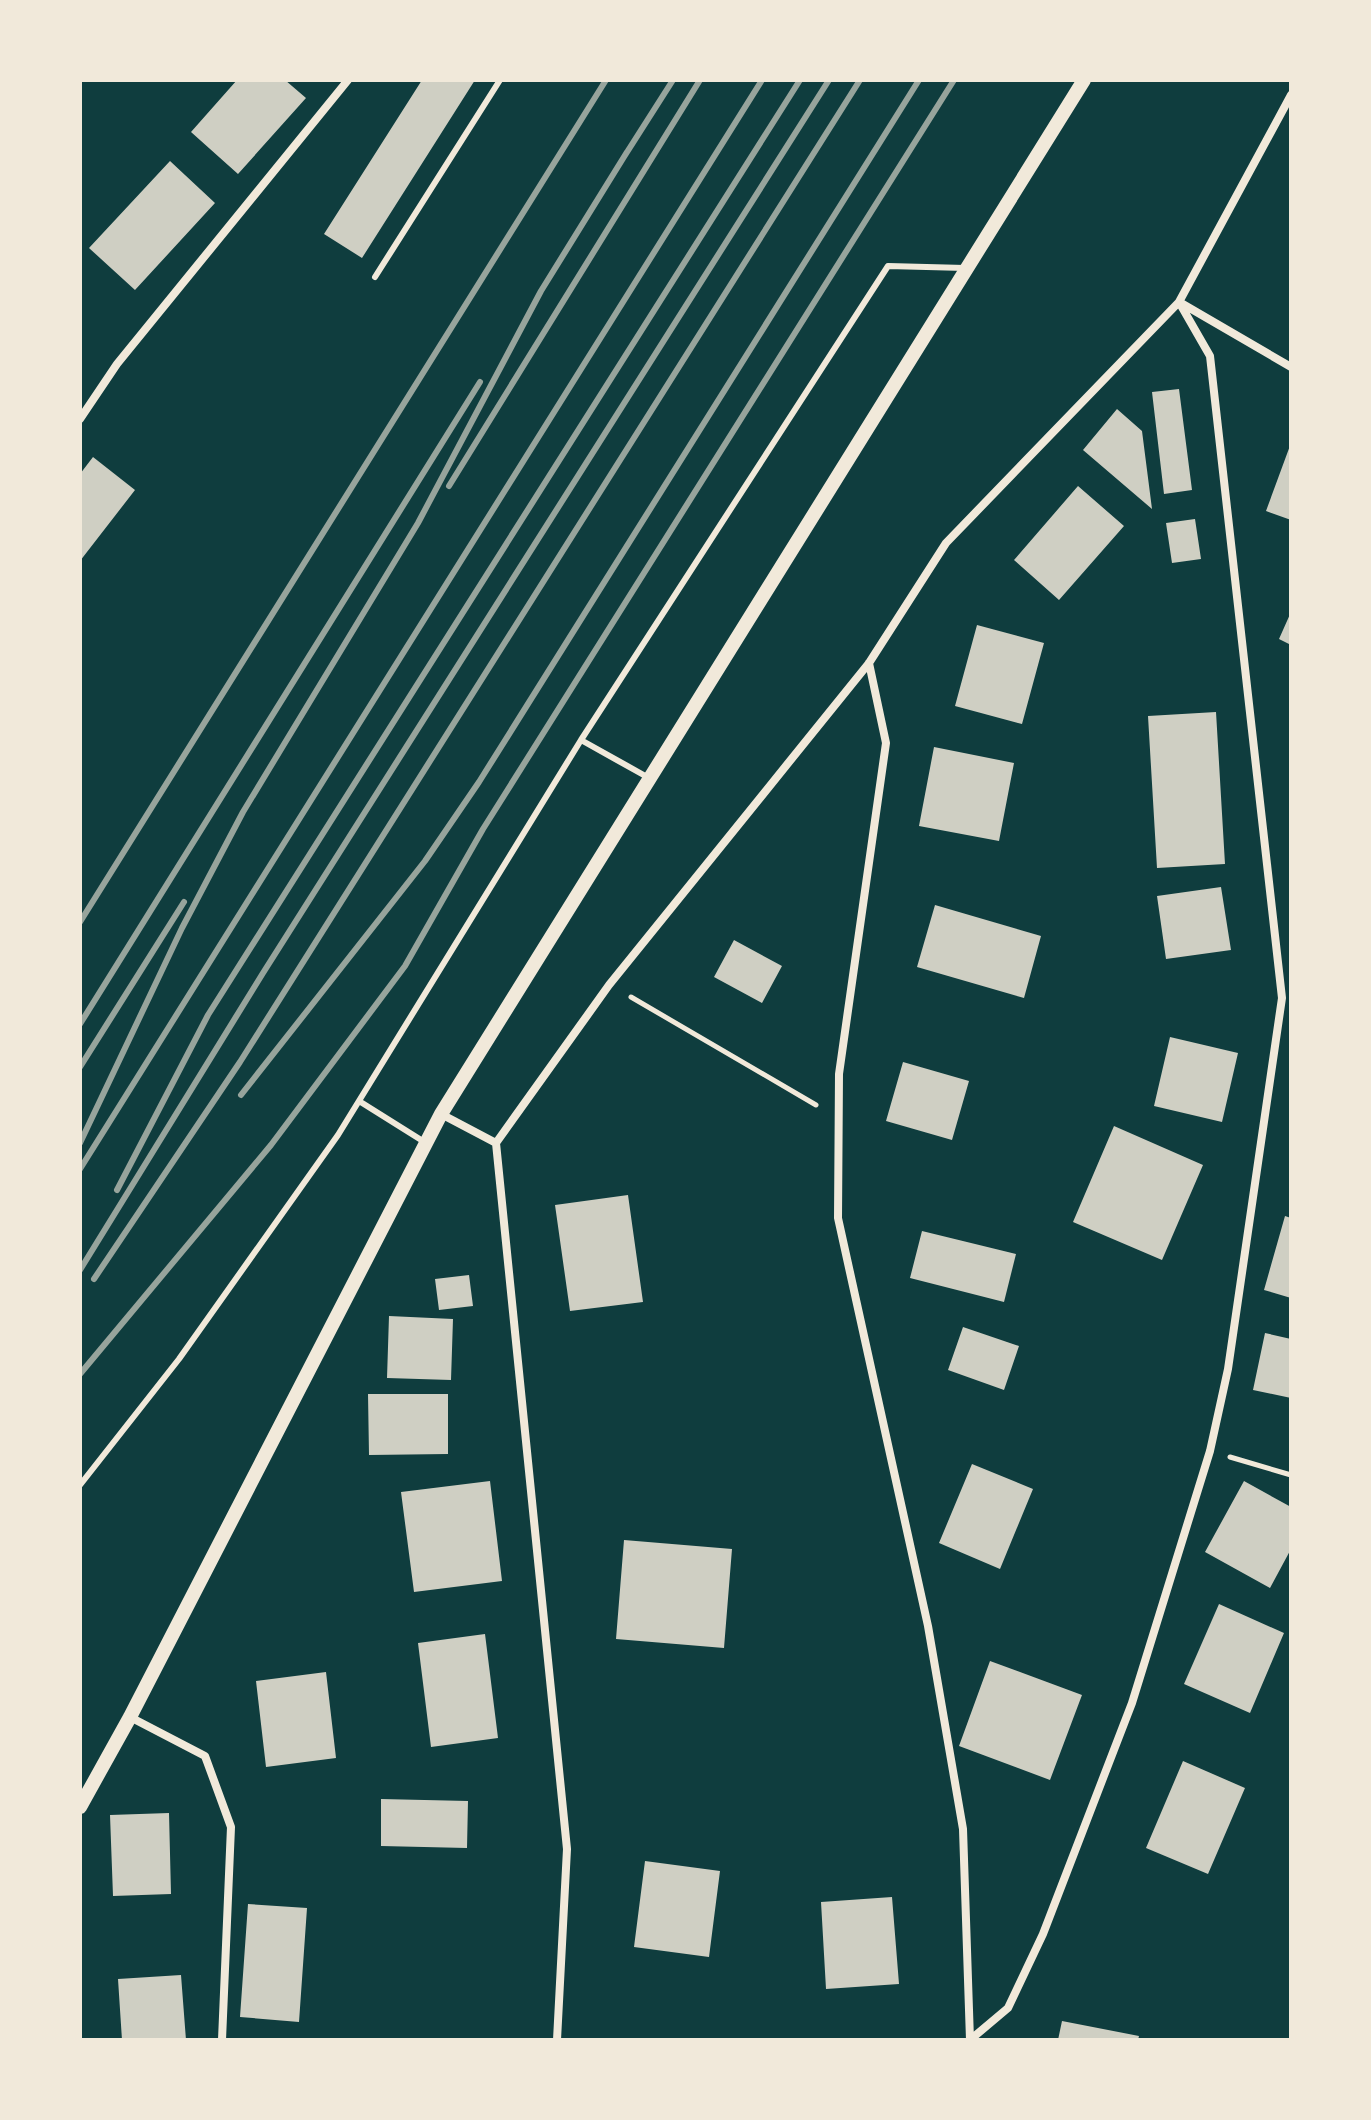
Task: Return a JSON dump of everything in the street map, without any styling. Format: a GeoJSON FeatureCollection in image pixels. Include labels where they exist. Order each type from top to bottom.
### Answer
{"type":"FeatureCollection","features":[{"type":"Feature","properties":{"kind":"street"},"geometry":{"type":"LineString","coordinates":[[80,419],[117,364],[348,80]]}},
{"type":"Feature","properties":{"kind":"street"},"geometry":{"type":"LineString","coordinates":[[80,1807],[130,1717],[441,1114],[1084,80]]}},
{"type":"Feature","properties":{"kind":"street"},"geometry":{"type":"LineString","coordinates":[[557,2040],[567,1849],[496,1143],[609,985],[869,663],[946,543],[1179,302],[1291,95]]}},
{"type":"Feature","properties":{"kind":"street"},"geometry":{"type":"LineString","coordinates":[[1179,302],[1291,367]]}},
{"type":"Feature","properties":{"kind":"street"},"geometry":{"type":"LineString","coordinates":[[970,2040],[1008,2008],[1043,1934],[1132,1703],[1210,1451],[1228,1369],[1282,998],[1210,356],[1179,302]]}},
{"type":"Feature","properties":{"kind":"street"},"geometry":{"type":"LineString","coordinates":[[869,663],[886,743],[839,1074],[838,1218],[928,1626],[963,1829],[970,2040]]}},
{"type":"Feature","properties":{"kind":"street"},"geometry":{"type":"LineString","coordinates":[[441,1114],[496,1143]]}},
{"type":"Feature","properties":{"kind":"street"},"geometry":{"type":"LineString","coordinates":[[130,1717],[205,1756],[231,1827],[222,2040]]}},
{"type":"Feature","properties":{"kind":"lane"},"geometry":{"type":"LineString","coordinates":[[375,277],[500,80]]}},
{"type":"Feature","properties":{"kind":"lane"},"geometry":{"type":"LineString","coordinates":[[80,1485],[179,1359],[338,1135],[581,740],[888,266],[967,268]]}},
{"type":"Feature","properties":{"kind":"lane"},"geometry":{"type":"LineString","coordinates":[[581,740],[649,778]]}},
{"type":"Feature","properties":{"kind":"lane"},"geometry":{"type":"LineString","coordinates":[[359,1101],[426,1143]]}},
{"type":"Feature","properties":{"kind":"path"},"geometry":{"type":"LineString","coordinates":[[609,985],[838,1118]]}},
{"type":"Feature","properties":{"kind":"path"},"geometry":{"type":"LineString","coordinates":[[1210,1451],[1291,1475]]}},
{"type":"Feature","properties":{"kind":"building"},"geometry":{"type":"Polygon","coordinates":[[[237,80],[285,80],[306,98],[238,174],[191,132],[237,80]]]}},
{"type":"Feature","properties":{"kind":"building"},"geometry":{"type":"Polygon","coordinates":[[[422,80],[475,80],[362,258],[324,234],[422,80]]]}},
{"type":"Feature","properties":{"kind":"building"},"geometry":{"type":"Polygon","coordinates":[[[170,161],[215,203],[135,290],[89,248],[170,161]]]}},
{"type":"Feature","properties":{"kind":"building"},"geometry":{"type":"Polygon","coordinates":[[[1179,389],[1192,490],[1164,494],[1152,392],[1179,389]]]}},
{"type":"Feature","properties":{"kind":"building"},"geometry":{"type":"Polygon","coordinates":[[[1117,409],[1142,431],[1152,509],[1083,450],[1117,409]]]}},
{"type":"Feature","properties":{"kind":"building"},"geometry":{"type":"Polygon","coordinates":[[[1291,443],[1291,520],[1266,511],[1291,443]]]}},
{"type":"Feature","properties":{"kind":"building"},"geometry":{"type":"Polygon","coordinates":[[[93,457],[135,490],[80,561],[80,474],[93,457]]]}},
{"type":"Feature","properties":{"kind":"building"},"geometry":{"type":"Polygon","coordinates":[[[1078,486],[1124,526],[1059,600],[1014,560],[1078,486]]]}},
{"type":"Feature","properties":{"kind":"building"},"geometry":{"type":"Polygon","coordinates":[[[1195,519],[1201,559],[1172,563],[1166,523],[1195,519]]]}},
{"type":"Feature","properties":{"kind":"building"},"geometry":{"type":"Polygon","coordinates":[[[1291,612],[1291,645],[1279,639],[1291,612]]]}},
{"type":"Feature","properties":{"kind":"building"},"geometry":{"type":"Polygon","coordinates":[[[977,625],[1044,643],[1022,724],[955,706],[977,625]]]}},
{"type":"Feature","properties":{"kind":"building"},"geometry":{"type":"Polygon","coordinates":[[[1216,712],[1225,864],[1157,868],[1148,716],[1216,712]]]}},
{"type":"Feature","properties":{"kind":"building"},"geometry":{"type":"Polygon","coordinates":[[[934,747],[1014,763],[999,841],[919,826],[934,747]]]}},
{"type":"Feature","properties":{"kind":"building"},"geometry":{"type":"Polygon","coordinates":[[[1221,887],[1231,950],[1166,959],[1157,896],[1221,887]]]}},
{"type":"Feature","properties":{"kind":"building"},"geometry":{"type":"Polygon","coordinates":[[[935,905],[1041,936],[1024,998],[917,967],[935,905]]]}},
{"type":"Feature","properties":{"kind":"building"},"geometry":{"type":"Polygon","coordinates":[[[734,940],[782,966],[762,1003],[714,977],[734,940]]]}},
{"type":"Feature","properties":{"kind":"building"},"geometry":{"type":"Polygon","coordinates":[[[1170,1037],[1238,1053],[1222,1122],[1154,1106],[1170,1037]]]}},
{"type":"Feature","properties":{"kind":"building"},"geometry":{"type":"Polygon","coordinates":[[[903,1062],[969,1081],[952,1140],[886,1121],[903,1062]]]}},
{"type":"Feature","properties":{"kind":"building"},"geometry":{"type":"Polygon","coordinates":[[[1114,1126],[1203,1165],[1162,1260],[1073,1222],[1114,1126]]]}},
{"type":"Feature","properties":{"kind":"building"},"geometry":{"type":"Polygon","coordinates":[[[628,1195],[643,1302],[570,1311],[555,1205],[628,1195]]]}},
{"type":"Feature","properties":{"kind":"building"},"geometry":{"type":"Polygon","coordinates":[[[1285,1216],[1291,1218],[1291,1298],[1264,1290],[1285,1216]]]}},
{"type":"Feature","properties":{"kind":"building"},"geometry":{"type":"Polygon","coordinates":[[[922,1231],[1016,1254],[1004,1302],[910,1278],[922,1231]]]}},
{"type":"Feature","properties":{"kind":"building"},"geometry":{"type":"Polygon","coordinates":[[[469,1275],[473,1306],[439,1310],[435,1279],[469,1275]]]}},
{"type":"Feature","properties":{"kind":"building"},"geometry":{"type":"Polygon","coordinates":[[[389,1316],[453,1319],[451,1380],[387,1378],[389,1316]]]}},
{"type":"Feature","properties":{"kind":"building"},"geometry":{"type":"Polygon","coordinates":[[[963,1327],[1019,1346],[1004,1390],[948,1370],[963,1327]]]}},
{"type":"Feature","properties":{"kind":"building"},"geometry":{"type":"Polygon","coordinates":[[[1265,1333],[1291,1339],[1291,1398],[1253,1390],[1265,1333]]]}},
{"type":"Feature","properties":{"kind":"building"},"geometry":{"type":"Polygon","coordinates":[[[368,1394],[448,1394],[448,1454],[369,1455],[368,1394]]]}},
{"type":"Feature","properties":{"kind":"building"},"geometry":{"type":"Polygon","coordinates":[[[972,1464],[1033,1489],[1000,1569],[939,1543],[972,1464]]]}},
{"type":"Feature","properties":{"kind":"building"},"geometry":{"type":"Polygon","coordinates":[[[490,1481],[502,1581],[414,1592],[401,1492],[490,1481]]]}},
{"type":"Feature","properties":{"kind":"building"},"geometry":{"type":"Polygon","coordinates":[[[1244,1481],[1291,1507],[1291,1549],[1270,1588],[1205,1552],[1244,1481]]]}},
{"type":"Feature","properties":{"kind":"building"},"geometry":{"type":"Polygon","coordinates":[[[624,1540],[732,1549],[724,1648],[616,1639],[624,1540]]]}},
{"type":"Feature","properties":{"kind":"building"},"geometry":{"type":"Polygon","coordinates":[[[1219,1604],[1284,1633],[1250,1713],[1184,1684],[1219,1604]]]}},
{"type":"Feature","properties":{"kind":"building"},"geometry":{"type":"Polygon","coordinates":[[[485,1634],[498,1738],[431,1747],[418,1643],[485,1634]]]}},
{"type":"Feature","properties":{"kind":"building"},"geometry":{"type":"Polygon","coordinates":[[[990,1661],[1082,1695],[1050,1780],[959,1746],[990,1661]]]}},
{"type":"Feature","properties":{"kind":"building"},"geometry":{"type":"Polygon","coordinates":[[[326,1672],[336,1758],[266,1767],[256,1681],[326,1672]]]}},
{"type":"Feature","properties":{"kind":"building"},"geometry":{"type":"Polygon","coordinates":[[[1183,1761],[1245,1788],[1208,1874],[1146,1848],[1183,1761]]]}},
{"type":"Feature","properties":{"kind":"building"},"geometry":{"type":"Polygon","coordinates":[[[381,1799],[468,1801],[467,1848],[381,1846],[381,1799]]]}},
{"type":"Feature","properties":{"kind":"building"},"geometry":{"type":"Polygon","coordinates":[[[169,1813],[171,1894],[113,1896],[110,1815],[169,1813]]]}},
{"type":"Feature","properties":{"kind":"building"},"geometry":{"type":"Polygon","coordinates":[[[645,1861],[720,1871],[709,1957],[634,1947],[645,1861]]]}},
{"type":"Feature","properties":{"kind":"building"},"geometry":{"type":"Polygon","coordinates":[[[892,1897],[899,1984],[826,1989],[821,1902],[892,1897]]]}},
{"type":"Feature","properties":{"kind":"building"},"geometry":{"type":"Polygon","coordinates":[[[248,1904],[307,1908],[299,2022],[240,2017],[248,1904]]]}},
{"type":"Feature","properties":{"kind":"building"},"geometry":{"type":"Polygon","coordinates":[[[181,1975],[186,2040],[122,2040],[118,1979],[181,1975]]]}},
{"type":"Feature","properties":{"kind":"building"},"geometry":{"type":"Polygon","coordinates":[[[1062,2021],[1139,2036],[1138,2040],[1058,2040],[1062,2021]]]}},
{"type":"Feature","properties":{"kind":"railway"},"geometry":{"type":"LineString","coordinates":[[80,922],[606,80]]}},
{"type":"Feature","properties":{"kind":"railway"},"geometry":{"type":"LineString","coordinates":[[622,160],[673,80]]}},
{"type":"Feature","properties":{"kind":"railway"},"geometry":{"type":"LineString","coordinates":[[449,486],[700,80]]}},
{"type":"Feature","properties":{"kind":"railway"},"geometry":{"type":"LineString","coordinates":[[80,1169],[762,80]]}},
{"type":"Feature","properties":{"kind":"railway"},"geometry":{"type":"LineString","coordinates":[[117,1190],[208,1015],[800,80]]}},
{"type":"Feature","properties":{"kind":"railway"},"geometry":{"type":"LineString","coordinates":[[80,1270],[263,973],[829,80]]}},
{"type":"Feature","properties":{"kind":"railway"},"geometry":{"type":"LineString","coordinates":[[94,1279],[240,1062],[860,80]]}},
{"type":"Feature","properties":{"kind":"railway"},"geometry":{"type":"LineString","coordinates":[[241,1095],[425,861],[479,782],[919,80]]}},
{"type":"Feature","properties":{"kind":"railway"},"geometry":{"type":"LineString","coordinates":[[80,1374],[271,1145],[405,966],[483,829],[954,80]]}},
{"type":"Feature","properties":{"kind":"railway"},"geometry":{"type":"LineString","coordinates":[[80,1143],[182,928],[243,812],[418,523],[541,291],[627,152]]}},
{"type":"Feature","properties":{"kind":"railway"},"geometry":{"type":"LineString","coordinates":[[80,1024],[480,382]]}},
{"type":"Feature","properties":{"kind":"railway"},"geometry":{"type":"LineString","coordinates":[[80,1067],[184,902]]}}]}
